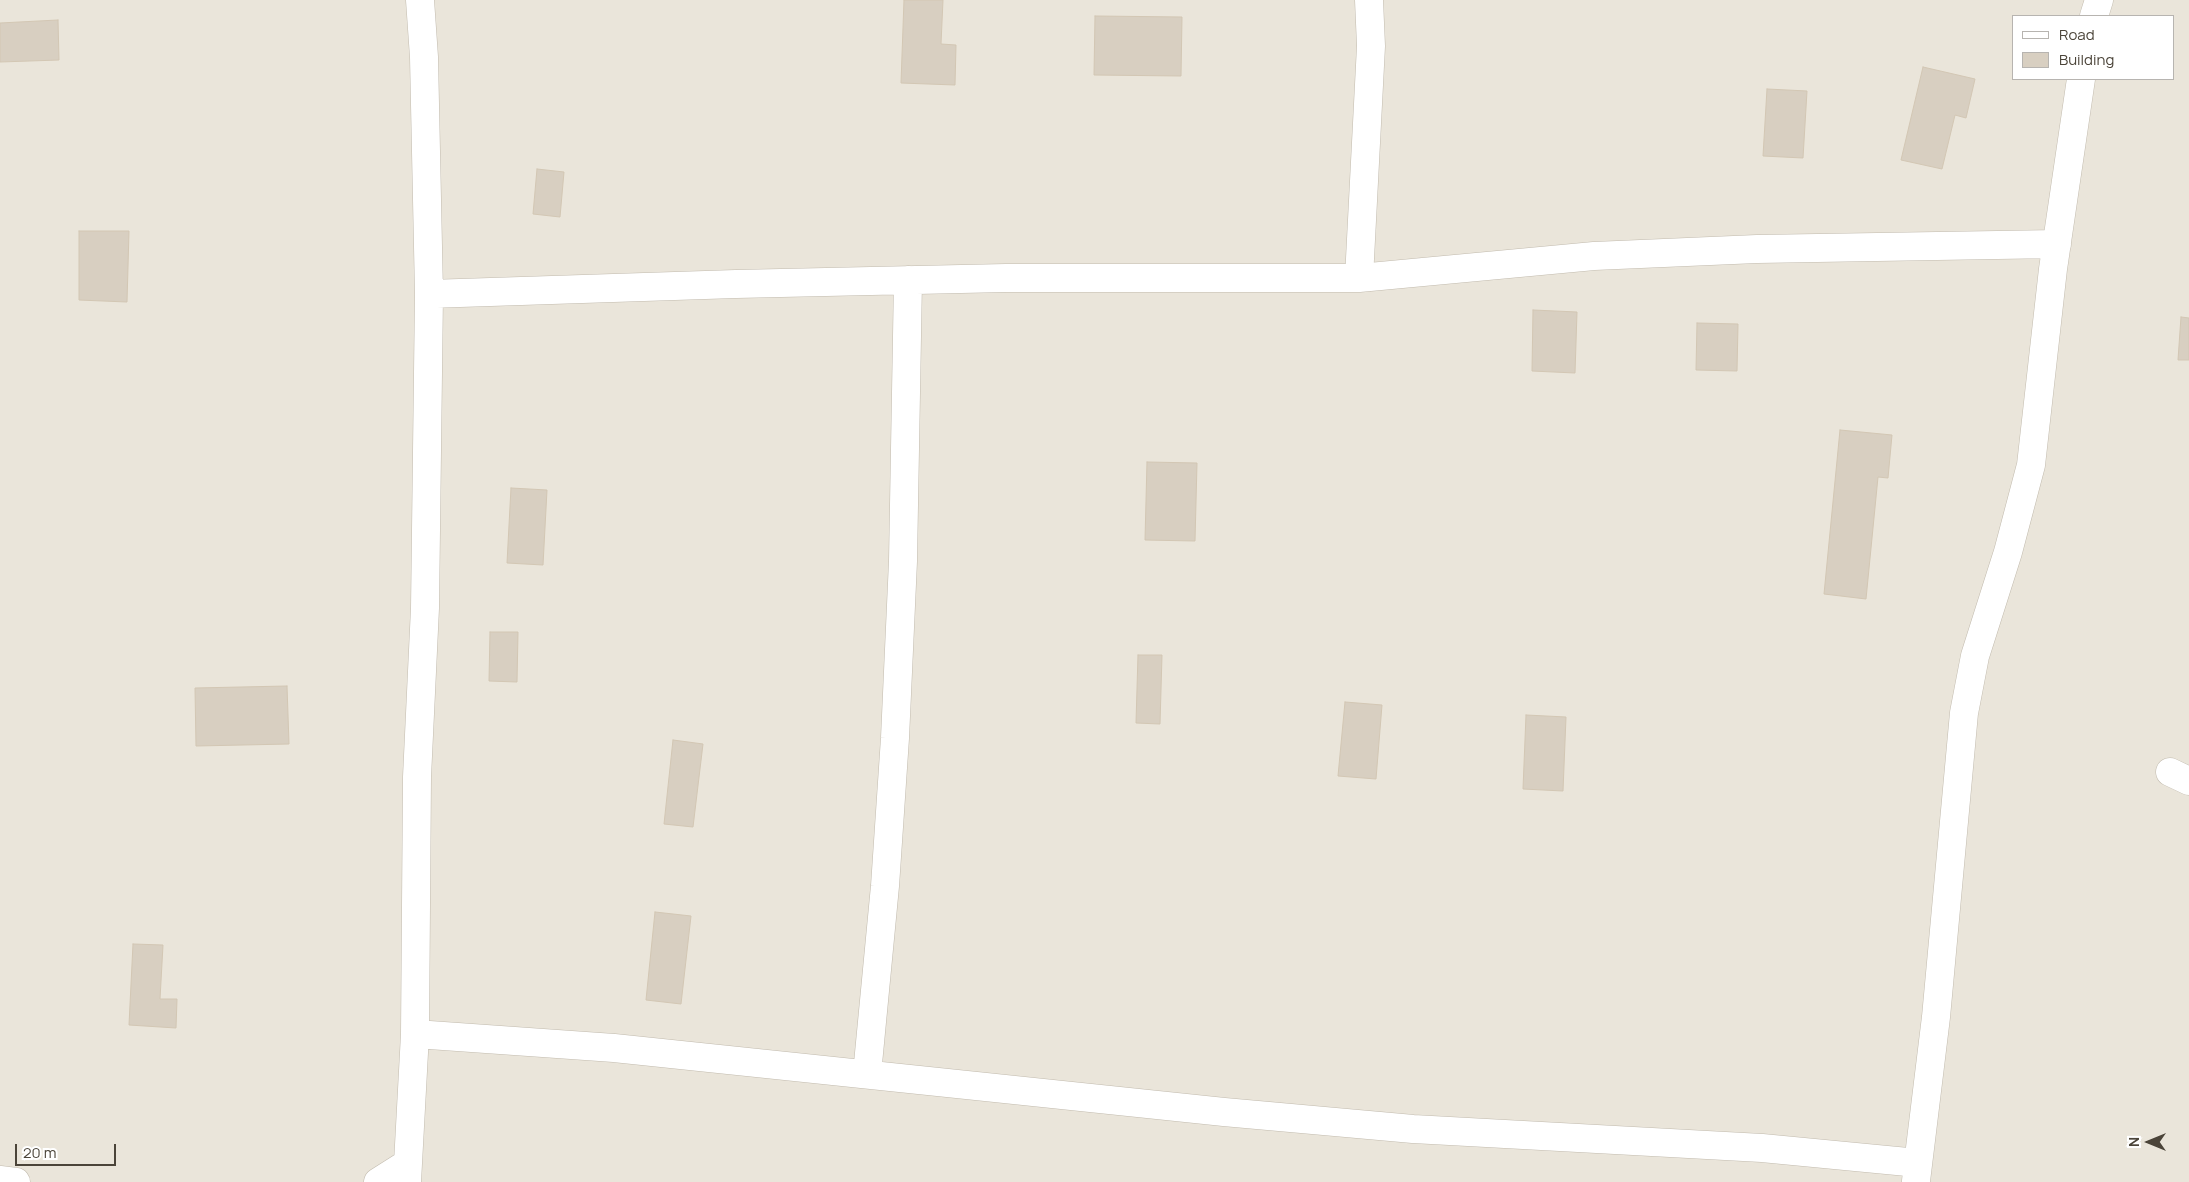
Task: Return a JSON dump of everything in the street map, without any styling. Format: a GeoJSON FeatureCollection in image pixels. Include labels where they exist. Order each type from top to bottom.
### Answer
{"type":"FeatureCollection","features":[{"type":"Feature","properties":{"kind":"street"},"geometry":{"type":"LineString","coordinates":[[378,1182],[407,1173],[415,1034],[417,777],[425,608],[429,294],[424,57],[420,0]]}},
{"type":"Feature","properties":{"kind":"street"},"geometry":{"type":"LineString","coordinates":[[1359,278],[1371,46],[1369,0]]}},
{"type":"Feature","properties":{"kind":"street"},"geometry":{"type":"LineString","coordinates":[[2094,15],[2098,0]]}},
{"type":"Feature","properties":{"kind":"street"},"geometry":{"type":"LineString","coordinates":[[415,1034],[614,1048],[1145,1104],[1373,1125],[1762,1148],[1917,1173],[1936,1016],[1964,712],[1975,656],[2008,552],[2031,465],[2057,244],[2081,80]]}},
{"type":"Feature","properties":{"kind":"street"},"geometry":{"type":"LineString","coordinates":[[429,294],[1006,278],[1359,278],[1603,255],[1757,249],[2057,244]]}},
{"type":"Feature","properties":{"kind":"street"},"geometry":{"type":"LineString","coordinates":[[867,1074],[885,886],[895,738],[904,561],[908,280]]}},
{"type":"Feature","properties":{"kind":"street"},"geometry":{"type":"LineString","coordinates":[[0,1180],[16,1182]]}},
{"type":"Feature","properties":{"kind":"shaded area"},"geometry":{"type":"Polygon","coordinates":[[[0,0],[2189,0],[2189,1182],[0,1182],[0,0]]]}},
{"type":"Feature","properties":{"kind":"building"},"geometry":{"type":"Polygon","coordinates":[[[904,0],[943,0],[941,44],[956,45],[955,85],[901,83],[904,0]]]}},
{"type":"Feature","properties":{"kind":"building"},"geometry":{"type":"Polygon","coordinates":[[[1095,16],[1182,17],[1181,76],[1094,75],[1095,16]]]}},
{"type":"Feature","properties":{"kind":"building"},"geometry":{"type":"Polygon","coordinates":[[[58,20],[59,60],[0,62],[0,23],[58,20]]]}},
{"type":"Feature","properties":{"kind":"building"},"geometry":{"type":"Polygon","coordinates":[[[1923,67],[1975,79],[1966,118],[1955,115],[1942,169],[1901,160],[1923,67]]]}},
{"type":"Feature","properties":{"kind":"building"},"geometry":{"type":"Polygon","coordinates":[[[1767,89],[1807,91],[1803,158],[1763,156],[1767,89]]]}},
{"type":"Feature","properties":{"kind":"building"},"geometry":{"type":"Polygon","coordinates":[[[537,169],[564,172],[560,217],[533,214],[537,169]]]}},
{"type":"Feature","properties":{"kind":"building"},"geometry":{"type":"Polygon","coordinates":[[[79,231],[129,231],[127,302],[79,300],[79,231]]]}},
{"type":"Feature","properties":{"kind":"building"},"geometry":{"type":"Polygon","coordinates":[[[1533,310],[1577,312],[1575,373],[1532,371],[1533,310]]]}},
{"type":"Feature","properties":{"kind":"building"},"geometry":{"type":"Polygon","coordinates":[[[2181,317],[2189,318],[2189,360],[2178,360],[2181,317]]]}},
{"type":"Feature","properties":{"kind":"building"},"geometry":{"type":"Polygon","coordinates":[[[1697,323],[1738,324],[1737,371],[1696,370],[1697,323]]]}},
{"type":"Feature","properties":{"kind":"building"},"geometry":{"type":"Polygon","coordinates":[[[1840,430],[1892,435],[1888,478],[1878,477],[1866,599],[1824,594],[1840,430]]]}},
{"type":"Feature","properties":{"kind":"building"},"geometry":{"type":"Polygon","coordinates":[[[1147,462],[1197,463],[1195,541],[1145,540],[1147,462]]]}},
{"type":"Feature","properties":{"kind":"building"},"geometry":{"type":"Polygon","coordinates":[[[511,488],[547,490],[543,565],[507,563],[511,488]]]}},
{"type":"Feature","properties":{"kind":"building"},"geometry":{"type":"Polygon","coordinates":[[[490,632],[518,632],[517,682],[489,681],[490,632]]]}},
{"type":"Feature","properties":{"kind":"building"},"geometry":{"type":"Polygon","coordinates":[[[1138,655],[1162,655],[1160,724],[1136,723],[1138,655]]]}},
{"type":"Feature","properties":{"kind":"building"},"geometry":{"type":"Polygon","coordinates":[[[287,686],[289,744],[196,746],[195,688],[287,686]]]}},
{"type":"Feature","properties":{"kind":"building"},"geometry":{"type":"Polygon","coordinates":[[[1345,702],[1382,705],[1376,779],[1338,776],[1345,702]]]}},
{"type":"Feature","properties":{"kind":"building"},"geometry":{"type":"Polygon","coordinates":[[[1526,715],[1566,717],[1563,791],[1523,789],[1526,715]]]}},
{"type":"Feature","properties":{"kind":"building"},"geometry":{"type":"Polygon","coordinates":[[[673,740],[703,744],[693,827],[664,824],[673,740]]]}},
{"type":"Feature","properties":{"kind":"building"},"geometry":{"type":"Polygon","coordinates":[[[655,912],[691,916],[681,1004],[646,1000],[655,912]]]}},
{"type":"Feature","properties":{"kind":"building"},"geometry":{"type":"Polygon","coordinates":[[[133,944],[163,945],[160,999],[177,999],[176,1028],[129,1025],[133,944]]]}}]}
